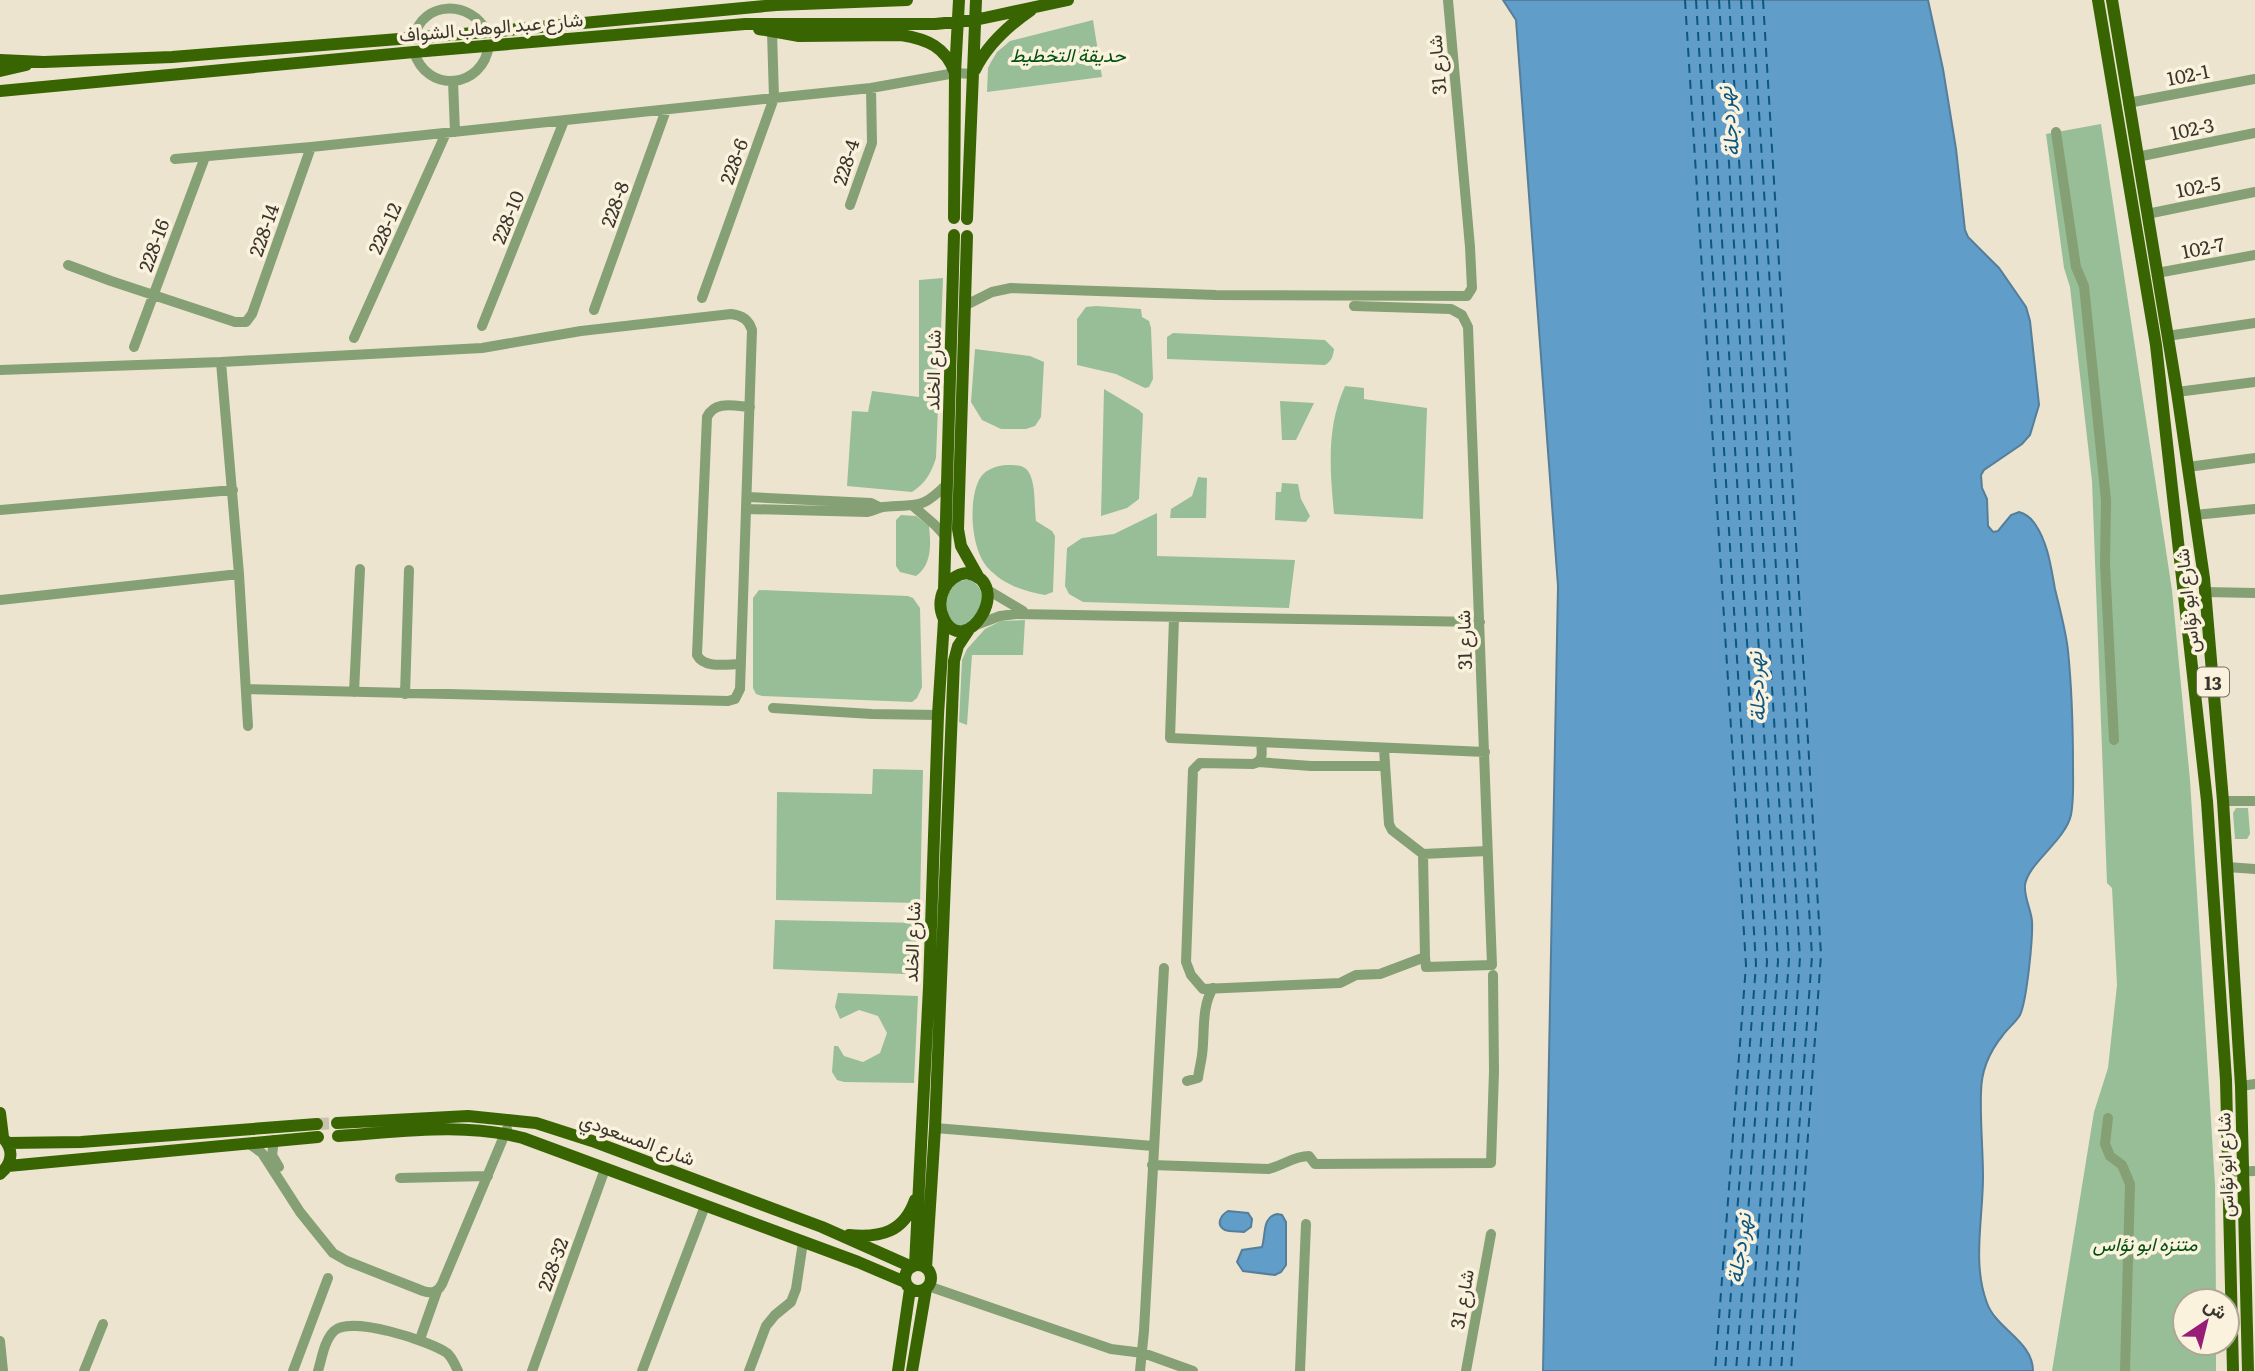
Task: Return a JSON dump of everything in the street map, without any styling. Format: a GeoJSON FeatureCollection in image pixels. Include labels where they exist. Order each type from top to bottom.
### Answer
{"type":"FeatureCollection","features":[{"type":"Feature","properties":{"kind":"main road","name":"شارع عبد الوهاب الشواف"},"geometry":{"type":"LineString","coordinates":[[0,91],[414,51],[776,2],[904,0]]}},
{"type":"Feature","properties":{"kind":"main road"},"geometry":{"type":"LineString","coordinates":[[959,0],[955,73],[961,219],[976,0]]}},
{"type":"Feature","properties":{"kind":"main road","name":"شارع عبد الوهاب الشواف"},"geometry":{"type":"LineString","coordinates":[[0,60],[44,62],[172,57],[414,37],[488,39],[745,24],[935,24],[975,20],[1068,0]]}},
{"type":"Feature","properties":{"kind":"main road","name":"شارع ابو نؤاس"},"geometry":{"type":"LineString","coordinates":[[2098,0],[2156,345],[2207,801],[2224,1058],[2233,1371]]}},
{"type":"Feature","properties":{"kind":"main road","name":"شارع ابو نؤاس"},"geometry":{"type":"LineString","coordinates":[[2112,0],[2177,392],[2205,592],[2223,801],[2249,1171],[2251,1318],[2248,1371]]}},
{"type":"Feature","properties":{"kind":"main road"},"geometry":{"type":"LineString","coordinates":[[973,74],[982,56],[993,43],[1037,6]]}},
{"type":"Feature","properties":{"kind":"main road"},"geometry":{"type":"LineString","coordinates":[[745,24],[799,36],[916,37],[929,42],[944,53],[955,73]]}},
{"type":"Feature","properties":{"kind":"main road"},"geometry":{"type":"LineString","coordinates":[[0,71],[44,62]]}},
{"type":"Feature","properties":{"kind":"main road","name":"شارع الخلد"},"geometry":{"type":"LineString","coordinates":[[944,590],[946,485],[956,420],[964,306],[960,236],[956,420],[958,529],[961,545],[982,584]]}},
{"type":"Feature","properties":{"kind":"main road"},"geometry":{"type":"LineString","coordinates":[[970,573],[982,584],[985,610],[973,626],[957,630],[948,625],[941,607],[944,590],[951,579],[970,573]]}},
{"type":"Feature","properties":{"kind":"main road","name":"شارع الخلد"},"geometry":{"type":"LineString","coordinates":[[923,1276],[918,1193],[944,620]]}},
{"type":"Feature","properties":{"kind":"main road","name":"شارع الخلد"},"geometry":{"type":"LineString","coordinates":[[912,1371],[935,1128],[954,661],[962,639],[973,626]]}},
{"type":"Feature","properties":{"kind":"main road"},"geometry":{"type":"LineString","coordinates":[[0,1114],[4,1139],[11,1151],[4,1171],[274,1140],[318,1131],[81,1142],[4,1139]]}},
{"type":"Feature","properties":{"kind":"main road","name":"شارع المسعودي"},"geometry":{"type":"LineString","coordinates":[[907,1285],[803,1241],[506,1133],[454,1129],[338,1129],[468,1116],[536,1122],[839,1234],[923,1276]]}},
{"type":"Feature","properties":{"kind":"main road"},"geometry":{"type":"LineString","coordinates":[[839,1234],[862,1237],[888,1232],[905,1220],[918,1193]]}},
{"type":"Feature","properties":{"kind":"main road"},"geometry":{"type":"LineString","coordinates":[[898,1371],[907,1285],[905,1273],[923,1276],[918,1292],[907,1285]]}},
{"type":"Feature","properties":{"kind":"street","name":"شارع 31"},"geometry":{"type":"LineString","coordinates":[[964,306],[992,292],[1011,288],[1242,295],[1464,297],[1469,294],[1472,288],[1470,247],[1448,0]]}},
{"type":"Feature","properties":{"kind":"street"},"geometry":{"type":"LineString","coordinates":[[414,37],[417,25],[425,16],[447,3],[472,12],[481,20],[488,39],[485,59],[478,70],[467,78],[453,81],[440,80],[428,74],[419,64],[414,51]]}},
{"type":"Feature","properties":{"kind":"street","name":"228-6"},"geometry":{"type":"LineString","coordinates":[[702,298],[774,99],[772,32]]}},
{"type":"Feature","properties":{"kind":"street"},"geometry":{"type":"LineString","coordinates":[[175,159],[774,99],[870,88],[955,73],[973,74]]}},
{"type":"Feature","properties":{"kind":"street","name":"102-1"},"geometry":{"type":"LineString","coordinates":[[2128,103],[2255,79]]}},
{"type":"Feature","properties":{"kind":"street"},"geometry":{"type":"LineString","coordinates":[[451,132],[453,81]]}},
{"type":"Feature","properties":{"kind":"street","name":"228-4"},"geometry":{"type":"LineString","coordinates":[[850,205],[872,143],[870,88]]}},
{"type":"Feature","properties":{"kind":"street","name":"228-8"},"geometry":{"type":"LineString","coordinates":[[594,310],[666,110]]}},
{"type":"Feature","properties":{"kind":"street","name":"228-10"},"geometry":{"type":"LineString","coordinates":[[482,326],[564,121]]}},
{"type":"Feature","properties":{"kind":"street","name":"228-12"},"geometry":{"type":"LineString","coordinates":[[354,338],[451,132]]}},
{"type":"Feature","properties":{"kind":"street"},"geometry":{"type":"LineString","coordinates":[[2056,132],[2076,267],[2084,286],[2095,382],[2106,500],[2105,564],[2114,740]]}},
{"type":"Feature","properties":{"kind":"street","name":"102-3"},"geometry":{"type":"LineString","coordinates":[[2137,157],[2255,133]]}},
{"type":"Feature","properties":{"kind":"street","name":"228-14"},"geometry":{"type":"LineString","coordinates":[[153,294],[235,322],[246,322],[252,314],[311,147]]}},
{"type":"Feature","properties":{"kind":"street","name":"228-16"},"geometry":{"type":"LineString","coordinates":[[134,347],[205,157]]}},
{"type":"Feature","properties":{"kind":"street","name":"102-5"},"geometry":{"type":"LineString","coordinates":[[2147,214],[2255,192]]}},
{"type":"Feature","properties":{"kind":"street","name":"102-7"},"geometry":{"type":"LineString","coordinates":[[2157,273],[2255,255]]}},
{"type":"Feature","properties":{"kind":"street"},"geometry":{"type":"LineString","coordinates":[[68,265],[153,294]]}},
{"type":"Feature","properties":{"kind":"street","name":"شارع 31"},"geometry":{"type":"LineString","coordinates":[[1152,1165],[1268,1169],[1278,1167],[1297,1156],[1308,1156],[1315,1164],[1491,1163],[1494,1071],[1492,970],[1468,327],[1462,315],[1451,309],[1354,306]]}},
{"type":"Feature","properties":{"kind":"street"},"geometry":{"type":"LineString","coordinates":[[0,370],[482,348],[581,331],[736,314],[745,319],[752,330],[748,509],[741,664],[739,693],[735,699],[728,701],[247,689]]}},
{"type":"Feature","properties":{"kind":"street"},"geometry":{"type":"LineString","coordinates":[[2166,336],[2255,323]]}},
{"type":"Feature","properties":{"kind":"street"},"geometry":{"type":"LineString","coordinates":[[221,362],[233,490],[248,726]]}},
{"type":"Feature","properties":{"kind":"street"},"geometry":{"type":"LineString","coordinates":[[2177,392],[2255,382]]}},
{"type":"Feature","properties":{"kind":"street"},"geometry":{"type":"LineString","coordinates":[[741,664],[706,664],[700,661],[697,655],[707,417],[710,410],[717,406],[750,407]]}},
{"type":"Feature","properties":{"kind":"street"},"geometry":{"type":"LineString","coordinates":[[2188,467],[2255,458]]}},
{"type":"Feature","properties":{"kind":"street"},"geometry":{"type":"LineString","coordinates":[[748,509],[867,512],[879,507],[924,503],[946,485]]}},
{"type":"Feature","properties":{"kind":"street"},"geometry":{"type":"LineString","coordinates":[[0,510],[233,490]]}},
{"type":"Feature","properties":{"kind":"street"},"geometry":{"type":"LineString","coordinates":[[748,497],[871,503],[879,507]]}},
{"type":"Feature","properties":{"kind":"street"},"geometry":{"type":"LineString","coordinates":[[913,506],[945,536]]}},
{"type":"Feature","properties":{"kind":"street"},"geometry":{"type":"LineString","coordinates":[[2195,515],[2255,509]]}},
{"type":"Feature","properties":{"kind":"street"},"geometry":{"type":"LineString","coordinates":[[354,692],[360,569]]}},
{"type":"Feature","properties":{"kind":"street"},"geometry":{"type":"LineString","coordinates":[[405,694],[409,570]]}},
{"type":"Feature","properties":{"kind":"street"},"geometry":{"type":"LineString","coordinates":[[0,600],[239,574]]}},
{"type":"Feature","properties":{"kind":"street"},"geometry":{"type":"LineString","coordinates":[[982,584],[1014,607],[1033,615]]}},
{"type":"Feature","properties":{"kind":"street"},"geometry":{"type":"LineString","coordinates":[[2205,592],[2255,593]]}},
{"type":"Feature","properties":{"kind":"street"},"geometry":{"type":"LineString","coordinates":[[973,626],[1009,614],[1480,622]]}},
{"type":"Feature","properties":{"kind":"street"},"geometry":{"type":"LineString","coordinates":[[1174,618],[1170,738],[1485,752]]}},
{"type":"Feature","properties":{"kind":"street"},"geometry":{"type":"LineString","coordinates":[[773,708],[938,715]]}},
{"type":"Feature","properties":{"kind":"street"},"geometry":{"type":"LineString","coordinates":[[1258,762],[1262,757],[1261,743]]}},
{"type":"Feature","properties":{"kind":"street"},"geometry":{"type":"LineString","coordinates":[[1384,749],[1392,830],[1423,854],[1487,851]]}},
{"type":"Feature","properties":{"kind":"street"},"geometry":{"type":"LineString","coordinates":[[1385,766],[1200,763],[1193,770],[1186,962],[1191,975],[1203,989],[1340,983],[1356,975],[1380,974],[1425,957]]}},
{"type":"Feature","properties":{"kind":"street"},"geometry":{"type":"LineString","coordinates":[[2223,801],[2255,800]]}},
{"type":"Feature","properties":{"kind":"street"},"geometry":{"type":"LineString","coordinates":[[1423,854],[1426,967],[1492,970]]}},
{"type":"Feature","properties":{"kind":"street"},"geometry":{"type":"LineString","coordinates":[[2227,867],[2255,869]]}},
{"type":"Feature","properties":{"kind":"street"},"geometry":{"type":"LineString","coordinates":[[1140,1371],[1164,968]]}},
{"type":"Feature","properties":{"kind":"street"},"geometry":{"type":"LineString","coordinates":[[1187,1081],[1198,1078],[1208,995],[1213,988]]}},
{"type":"Feature","properties":{"kind":"street"},"geometry":{"type":"LineString","coordinates":[[2241,1086],[2255,1084]]}},
{"type":"Feature","properties":{"kind":"street"},"geometry":{"type":"LineString","coordinates":[[2108,1118],[2105,1144],[2110,1156],[2122,1165],[2130,1184],[2124,1371]]}},
{"type":"Feature","properties":{"kind":"street"},"geometry":{"type":"LineString","coordinates":[[420,1339],[437,1291],[511,1119]]}},
{"type":"Feature","properties":{"kind":"street"},"geometry":{"type":"LineString","coordinates":[[935,1128],[1153,1146]]}},
{"type":"Feature","properties":{"kind":"street"},"geometry":{"type":"LineString","coordinates":[[274,1140],[271,1151],[273,1158],[305,1209],[307,1219]]}},
{"type":"Feature","properties":{"kind":"street"},"geometry":{"type":"LineString","coordinates":[[247,1143],[265,1158],[300,1212],[328,1247],[340,1257],[428,1293],[437,1291]]}},
{"type":"Feature","properties":{"kind":"street","name":"228-32"},"geometry":{"type":"LineString","coordinates":[[532,1371],[605,1169]]}},
{"type":"Feature","properties":{"kind":"street"},"geometry":{"type":"LineString","coordinates":[[0,1186],[4,1171]]}},
{"type":"Feature","properties":{"kind":"street"},"geometry":{"type":"LineString","coordinates":[[2228,1172],[2249,1171]]}},
{"type":"Feature","properties":{"kind":"street"},"geometry":{"type":"LineString","coordinates":[[400,1178],[488,1176]]}},
{"type":"Feature","properties":{"kind":"street"},"geometry":{"type":"LineString","coordinates":[[642,1371],[705,1206]]}},
{"type":"Feature","properties":{"kind":"street"},"geometry":{"type":"LineString","coordinates":[[1300,1371],[1306,1224]]}},
{"type":"Feature","properties":{"kind":"street","name":"شارع 31"},"geometry":{"type":"LineString","coordinates":[[1466,1371],[1491,1234]]}},
{"type":"Feature","properties":{"kind":"street"},"geometry":{"type":"LineString","coordinates":[[749,1371],[766,1326],[791,1303],[794,1296],[803,1241]]}},
{"type":"Feature","properties":{"kind":"street"},"geometry":{"type":"LineString","coordinates":[[923,1276],[1111,1349],[1143,1353],[1193,1371]]}},
{"type":"Feature","properties":{"kind":"street"},"geometry":{"type":"LineString","coordinates":[[293,1371],[328,1278]]}},
{"type":"Feature","properties":{"kind":"street"},"geometry":{"type":"LineString","coordinates":[[84,1371],[103,1324]]}},
{"type":"Feature","properties":{"kind":"street"},"geometry":{"type":"LineString","coordinates":[[318,1371],[327,1342],[335,1330],[345,1325],[358,1325],[420,1339],[450,1354],[458,1371]]}},
{"type":"Feature","properties":{"kind":"street"},"geometry":{"type":"LineString","coordinates":[[0,1341],[3,1371]]}},
{"type":"Feature","properties":{"kind":"green space","name":"حديقة التخطيط"},"geometry":{"type":"Polygon","coordinates":[[[1093,20],[1102,77],[987,92],[988,68],[997,52],[1010,41],[1093,20]]]}},
{"type":"Feature","properties":{"kind":"green space","name":"متنزه ابو نؤاس"},"geometry":{"type":"Polygon","coordinates":[[[2101,124],[2172,590],[2190,780],[2215,1185],[2216,1287],[2171,1287],[2171,1357],[2216,1357],[2216,1371],[2052,1371],[2094,1112],[2108,1068],[2117,985],[2112,888],[2107,883],[2092,481],[2070,287],[2064,268],[2046,134],[2101,124]]]}},
{"type":"Feature","properties":{"kind":"green space"},"geometry":{"type":"Polygon","coordinates":[[[943,278],[936,458],[932,468],[924,481],[912,492],[847,486],[852,411],[868,412],[872,391],[919,397],[919,280],[943,278]]]}},
{"type":"Feature","properties":{"kind":"green space"},"geometry":{"type":"Polygon","coordinates":[[[1086,307],[1141,309],[1142,317],[1149,321],[1153,379],[1149,387],[1145,388],[1116,374],[1077,365],[1077,319],[1086,307]]]}},
{"type":"Feature","properties":{"kind":"green space"},"geometry":{"type":"Polygon","coordinates":[[[1173,333],[1325,340],[1334,349],[1332,358],[1325,365],[1167,359],[1167,337],[1173,333]]]}},
{"type":"Feature","properties":{"kind":"green space"},"geometry":{"type":"Polygon","coordinates":[[[975,349],[1030,356],[1044,362],[1041,417],[1035,426],[1026,429],[1001,429],[982,420],[971,402],[975,349]]]}},
{"type":"Feature","properties":{"kind":"green space"},"geometry":{"type":"Polygon","coordinates":[[[1345,386],[1364,388],[1364,399],[1427,408],[1423,519],[1334,514],[1332,433],[1345,386]]]}},
{"type":"Feature","properties":{"kind":"green space"},"geometry":{"type":"Polygon","coordinates":[[[1104,389],[1143,414],[1139,499],[1127,508],[1101,516],[1104,389]]]}},
{"type":"Feature","properties":{"kind":"green space"},"geometry":{"type":"Polygon","coordinates":[[[1280,401],[1314,403],[1296,440],[1282,440],[1280,401]]]}},
{"type":"Feature","properties":{"kind":"green space"},"geometry":{"type":"Polygon","coordinates":[[[1006,465],[1021,466],[1027,470],[1033,483],[1036,521],[1055,536],[1053,592],[1045,595],[1022,589],[1001,579],[988,568],[978,550],[973,526],[973,500],[976,489],[979,480],[987,471],[1006,465]]]}},
{"type":"Feature","properties":{"kind":"green space"},"geometry":{"type":"Polygon","coordinates":[[[1198,477],[1207,478],[1206,518],[1170,518],[1171,509],[1192,496],[1198,477]]]}},
{"type":"Feature","properties":{"kind":"green space"},"geometry":{"type":"Polygon","coordinates":[[[1282,483],[1298,484],[1301,499],[1310,516],[1306,522],[1275,520],[1276,492],[1281,492],[1282,483]]]}},
{"type":"Feature","properties":{"kind":"green space"},"geometry":{"type":"Polygon","coordinates":[[[1157,513],[1157,556],[1295,560],[1289,608],[1083,602],[1069,594],[1065,586],[1067,548],[1082,538],[1114,534],[1157,513]]]}},
{"type":"Feature","properties":{"kind":"green space"},"geometry":{"type":"Polygon","coordinates":[[[901,515],[916,516],[929,526],[928,560],[916,576],[900,572],[896,566],[896,520],[901,515]]]}},
{"type":"Feature","properties":{"kind":"green space"},"geometry":{"type":"Polygon","coordinates":[[[969,579],[980,589],[982,600],[969,625],[956,625],[946,609],[947,599],[956,582],[969,579]]]}},
{"type":"Feature","properties":{"kind":"green space"},"geometry":{"type":"Polygon","coordinates":[[[759,590],[913,598],[920,608],[922,687],[917,698],[912,702],[756,694],[753,688],[753,598],[759,590]]]}},
{"type":"Feature","properties":{"kind":"green space"},"geometry":{"type":"Polygon","coordinates":[[[1025,620],[1023,655],[972,655],[967,725],[959,722],[962,660],[967,649],[985,629],[1001,621],[1025,620]]]}},
{"type":"Feature","properties":{"kind":"green space"},"geometry":{"type":"Polygon","coordinates":[[[873,769],[923,770],[920,903],[776,900],[777,792],[872,794],[873,769]]]}},
{"type":"Feature","properties":{"kind":"green space"},"geometry":{"type":"Polygon","coordinates":[[[2236,808],[2248,808],[2250,834],[2247,839],[2235,839],[2233,813],[2236,808]]]}},
{"type":"Feature","properties":{"kind":"green space"},"geometry":{"type":"Polygon","coordinates":[[[775,920],[920,923],[918,959],[905,974],[773,969],[775,920]]]}},
{"type":"Feature","properties":{"kind":"green space"},"geometry":{"type":"Polygon","coordinates":[[[838,993],[918,996],[914,1083],[837,1080],[832,1072],[834,1046],[838,1046],[844,1056],[863,1062],[880,1053],[887,1033],[878,1016],[859,1010],[840,1019],[835,1007],[838,993]]]}},
{"type":"Feature","properties":{"kind":"water","name":"نهر دجلة"},"geometry":{"type":"Polygon","coordinates":[[[1503,0],[1928,0],[1956,149],[1965,230],[1968,237],[1999,268],[2026,307],[2030,321],[2039,405],[2030,435],[1981,475],[1982,488],[1987,499],[1988,526],[1993,532],[1998,531],[2011,515],[2019,512],[2035,524],[2046,547],[2066,636],[2069,666],[2073,753],[2071,815],[2062,834],[2033,868],[2025,885],[2032,929],[2023,1007],[2018,1018],[1990,1055],[1981,1085],[1983,1177],[1980,1273],[1987,1303],[1998,1320],[2027,1351],[2033,1371],[1543,1371],[1558,586],[1516,20],[1503,0]]]}},
{"type":"Feature","properties":{"kind":"water"},"geometry":{"type":"Polygon","coordinates":[[[1228,1211],[1248,1213],[1252,1219],[1251,1227],[1244,1232],[1222,1228],[1220,1220],[1228,1211]]]}},
{"type":"Feature","properties":{"kind":"water"},"geometry":{"type":"Polygon","coordinates":[[[1277,1214],[1282,1215],[1286,1222],[1286,1265],[1275,1275],[1243,1271],[1237,1262],[1242,1250],[1262,1247],[1267,1222],[1277,1214]]]}},
{"type":"Feature","properties":{"kind":"ferry route"},"geometry":{"type":"LineString","coordinates":[[1685,0],[1746,965],[1715,1371]]}},
{"type":"Feature","properties":{"kind":"ferry route"},"geometry":{"type":"LineString","coordinates":[[1696,0],[1756,964],[1725,1371]]}},
{"type":"Feature","properties":{"kind":"ferry route"},"geometry":{"type":"LineString","coordinates":[[1707,0],[1767,962],[1736,1371]]}},
{"type":"Feature","properties":{"kind":"ferry route"},"geometry":{"type":"LineString","coordinates":[[1719,0],[1778,961],[1748,1371]]}},
{"type":"Feature","properties":{"kind":"ferry route"},"geometry":{"type":"LineString","coordinates":[[1729,0],[1789,959],[1759,1371]]}},
{"type":"Feature","properties":{"kind":"ferry route"},"geometry":{"type":"LineString","coordinates":[[1741,0],[1800,958],[1770,1371]]}},
{"type":"Feature","properties":{"kind":"ferry route"},"geometry":{"type":"LineString","coordinates":[[1752,0],[1812,956],[1781,1371]]}},
{"type":"Feature","properties":{"kind":"ferry route"},"geometry":{"type":"LineString","coordinates":[[1763,0],[1821,955],[1791,1371]]}},
{"type":"Feature","properties":{"kind":"tunnel"},"geometry":{"type":"LineString","coordinates":[[317,1124],[337,1123]]}}]}
